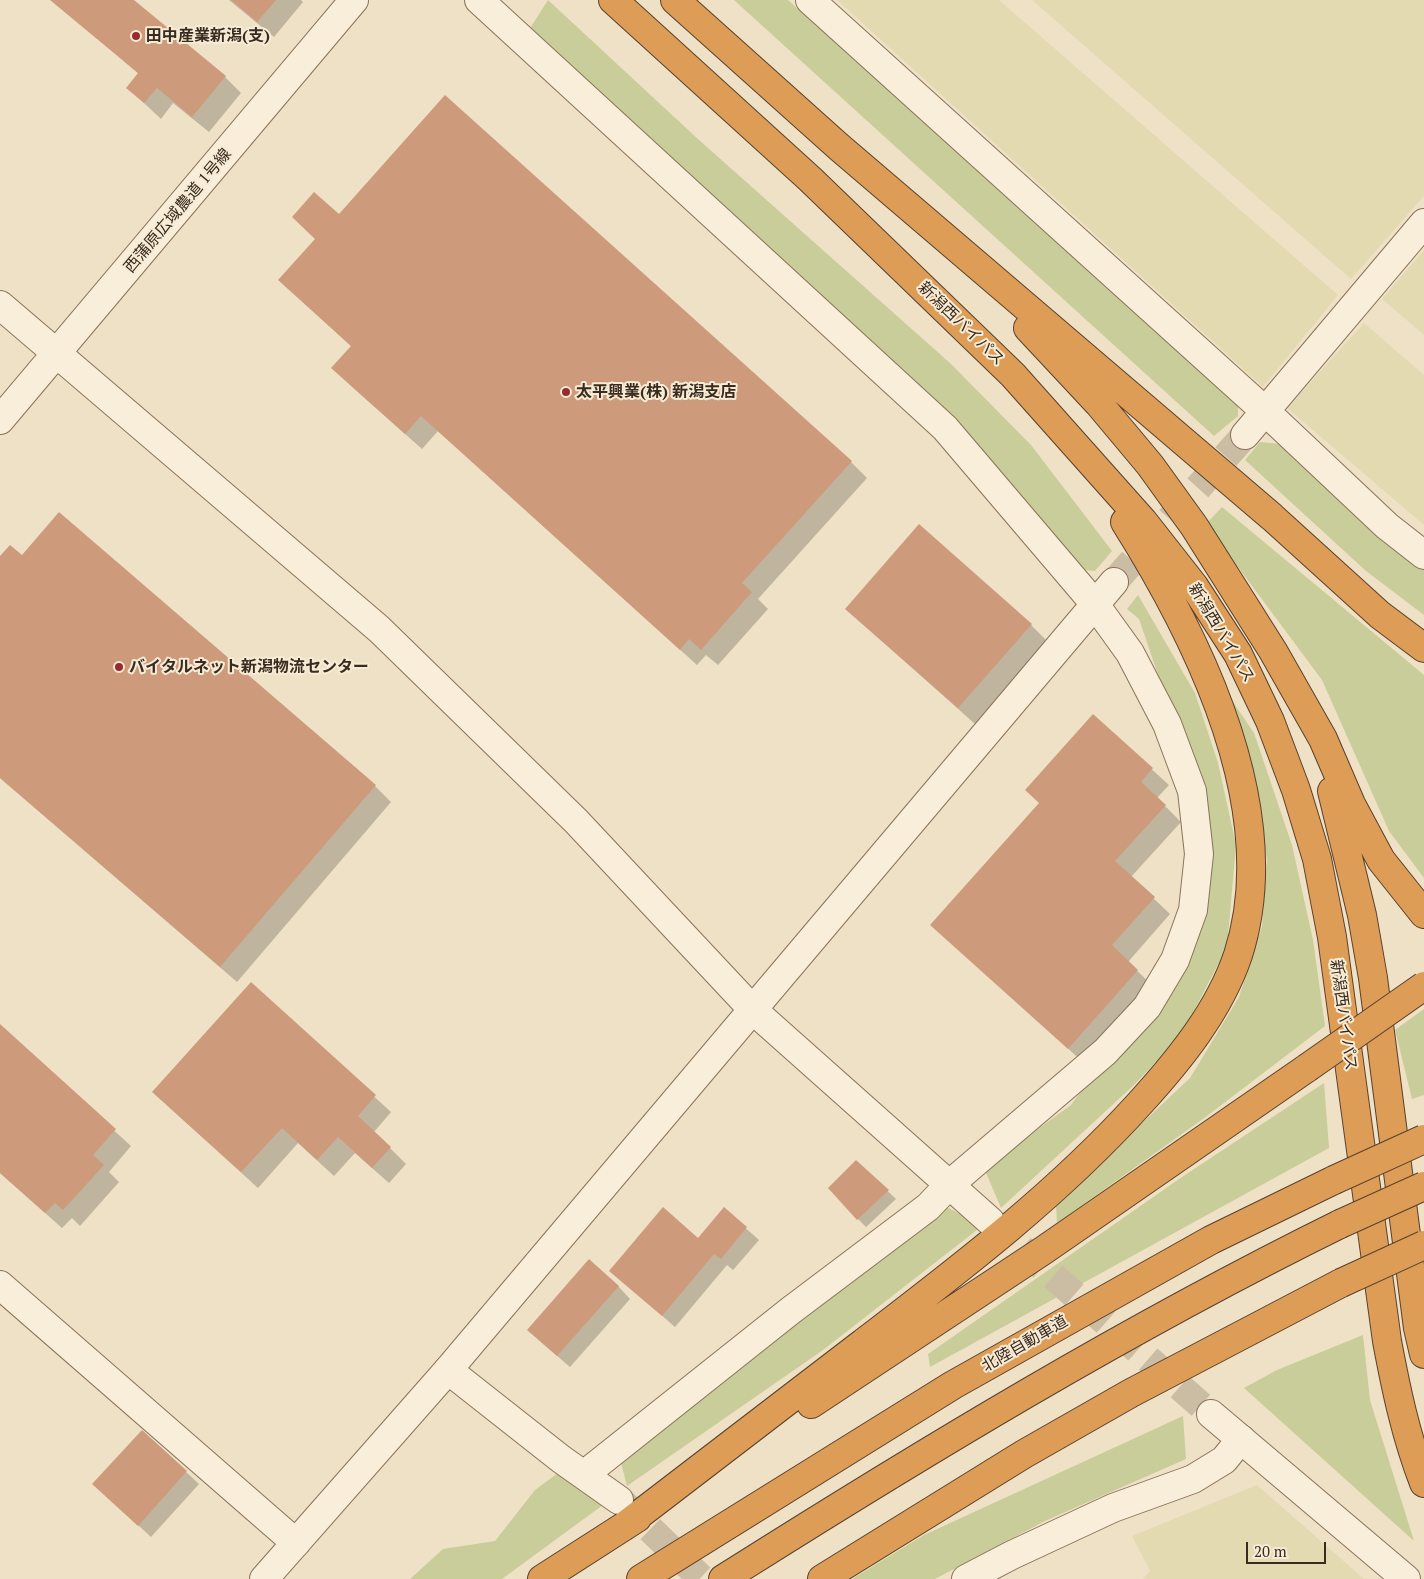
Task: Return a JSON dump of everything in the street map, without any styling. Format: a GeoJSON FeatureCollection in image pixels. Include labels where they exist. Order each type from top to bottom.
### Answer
{"type":"FeatureCollection","features":[{"type":"Feature","properties":{"kind":"highway","name":"新潟西バイパス"},"geometry":{"type":"LineString","coordinates":[[612,0],[810,179],[1013,376],[1143,521],[1194,586],[1238,654],[1270,721],[1296,790],[1317,859],[1332,937],[1387,1341],[1398,1400],[1412,1451],[1424,1483]]}},
{"type":"Feature","properties":{"kind":"highway"},"geometry":{"type":"LineString","coordinates":[[675,0],[839,147],[1272,517],[1380,615],[1424,648]]}},
{"type":"Feature","properties":{"kind":"highway"},"geometry":{"type":"LineString","coordinates":[[839,147],[1006,305],[1099,404],[1150,464],[1194,526],[1273,651],[1323,739],[1351,804],[1380,860],[1424,914]]}},
{"type":"Feature","properties":{"kind":"highway"},"geometry":{"type":"LineString","coordinates":[[623,1527],[979,1254],[1051,1192],[1123,1122],[1170,1069],[1196,1036],[1220,996],[1238,954],[1247,910],[1251,863],[1248,815],[1238,765],[1199,657],[1171,601],[1136,540],[1076,445]]}},
{"type":"Feature","properties":{"kind":"highway"},"geometry":{"type":"LineString","coordinates":[[1273,651],[1311,734],[1334,795],[1362,915],[1373,978],[1418,1328],[1424,1354]]}},
{"type":"Feature","properties":{"kind":"highway"},"geometry":{"type":"LineString","coordinates":[[542,1579],[1044,1250],[1424,986]]}},
{"type":"Feature","properties":{"kind":"highway","name":"北陸自動車道"},"geometry":{"type":"LineString","coordinates":[[642,1579],[986,1366],[1211,1240],[1334,1180],[1424,1139]]}},
{"type":"Feature","properties":{"kind":"highway"},"geometry":{"type":"LineString","coordinates":[[723,1579],[972,1424],[1104,1348],[1234,1276],[1340,1224],[1424,1186]]}},
{"type":"Feature","properties":{"kind":"highway"},"geometry":{"type":"LineString","coordinates":[[822,1579],[1024,1454],[1131,1393],[1342,1290],[1424,1244]]}},
{"type":"Feature","properties":{"kind":"highway"},"geometry":{"type":"LineString","coordinates":[[1342,1290],[1424,1265]]}},
{"type":"Feature","properties":{"kind":"street","name":"西蒲原広域農道 1号線"},"geometry":{"type":"LineString","coordinates":[[0,420],[354,0]]}},
{"type":"Feature","properties":{"kind":"street"},"geometry":{"type":"LineString","coordinates":[[479,0],[945,428],[1094,604],[1135,662],[1167,724],[1192,791],[1200,854],[1193,910],[1175,960],[1147,1007],[1105,1052],[950,1184],[928,1207],[790,1311],[586,1474]]}},
{"type":"Feature","properties":{"kind":"street"},"geometry":{"type":"LineString","coordinates":[[810,0],[1266,412],[1387,526],[1424,555]]}},
{"type":"Feature","properties":{"kind":"street"},"geometry":{"type":"LineString","coordinates":[[1245,435],[1424,223]]}},
{"type":"Feature","properties":{"kind":"street"},"geometry":{"type":"LineString","coordinates":[[0,305],[56,355],[379,630],[576,821],[754,1010],[990,1221]]}},
{"type":"Feature","properties":{"kind":"street"},"geometry":{"type":"LineString","coordinates":[[264,1579],[448,1370],[1114,582]]}},
{"type":"Feature","properties":{"kind":"street"},"geometry":{"type":"LineString","coordinates":[[0,1285],[296,1543]]}},
{"type":"Feature","properties":{"kind":"street"},"geometry":{"type":"LineString","coordinates":[[448,1370],[561,1459],[586,1474],[620,1500]]}},
{"type":"Feature","properties":{"kind":"street"},"geometry":{"type":"LineString","coordinates":[[1211,1414],[1406,1579]]}},
{"type":"Feature","properties":{"kind":"street"},"geometry":{"type":"LineString","coordinates":[[966,1579],[1012,1555],[1113,1508],[1193,1479],[1224,1460],[1241,1439]]}},
{"type":"Feature","properties":{"kind":"shaded area"},"geometry":{"type":"Polygon","coordinates":[[[837,0],[999,0],[1338,295],[1263,387],[837,0]]]}},
{"type":"Feature","properties":{"kind":"shaded area"},"geometry":{"type":"Polygon","coordinates":[[[1032,0],[1424,0],[1424,196],[1351,279],[1032,0]]]}},
{"type":"Feature","properties":{"kind":"shaded area"},"geometry":{"type":"Polygon","coordinates":[[[1424,250],[1424,335],[1382,299],[1424,250]]]}},
{"type":"Feature","properties":{"kind":"shaded area"},"geometry":{"type":"Polygon","coordinates":[[[1364,323],[1424,375],[1424,525],[1287,408],[1364,323]]]}},
{"type":"Feature","properties":{"kind":"shaded area"},"geometry":{"type":"Polygon","coordinates":[[[1257,1485],[1364,1579],[1143,1579],[1150,1571],[1132,1536],[1257,1485]]]}},
{"type":"Feature","properties":{"kind":"green space"},"geometry":{"type":"Polygon","coordinates":[[[548,0],[699,140],[950,363],[1031,445],[1112,551],[1095,571],[1084,570],[957,429],[527,33],[548,0]]]}},
{"type":"Feature","properties":{"kind":"green space"},"geometry":{"type":"Polygon","coordinates":[[[734,0],[788,0],[1098,273],[1238,404],[1238,416],[1214,436],[734,0]]]}},
{"type":"Feature","properties":{"kind":"green space"},"geometry":{"type":"Polygon","coordinates":[[[1260,442],[1281,444],[1424,570],[1424,615],[1366,571],[1245,460],[1260,442]]]}},
{"type":"Feature","properties":{"kind":"green space"},"geometry":{"type":"Polygon","coordinates":[[[1222,507],[1424,675],[1424,878],[1389,831],[1322,680],[1206,524],[1222,507]]]}},
{"type":"Feature","properties":{"kind":"green space"},"geometry":{"type":"Polygon","coordinates":[[[1138,595],[1195,693],[1218,763],[1236,845],[1227,947],[1182,1034],[1135,1084],[1001,1208],[984,1168],[1071,1105],[1198,929],[1169,707],[1139,619],[1127,609],[1138,595]]]}},
{"type":"Feature","properties":{"kind":"green space"},"geometry":{"type":"Polygon","coordinates":[[[1227,693],[1254,733],[1292,845],[1313,940],[1325,1026],[1203,1119],[1057,1223],[1056,1204],[1190,1078],[1239,997],[1262,926],[1267,860],[1252,772],[1227,693]]]}},
{"type":"Feature","properties":{"kind":"green space"},"geometry":{"type":"Polygon","coordinates":[[[1424,1009],[1424,1095],[1412,1099],[1395,1030],[1424,1009]]]}},
{"type":"Feature","properties":{"kind":"green space"},"geometry":{"type":"Polygon","coordinates":[[[1324,1083],[1329,1148],[930,1367],[928,1354],[1182,1177],[1324,1083]]]}},
{"type":"Feature","properties":{"kind":"green space"},"geometry":{"type":"Polygon","coordinates":[[[941,1204],[982,1226],[823,1350],[627,1486],[618,1451],[941,1204]]]}},
{"type":"Feature","properties":{"kind":"green space"},"geometry":{"type":"Polygon","coordinates":[[[1363,1335],[1370,1400],[1414,1541],[1244,1388],[1277,1370],[1363,1335]]]}},
{"type":"Feature","properties":{"kind":"green space"},"geometry":{"type":"Polygon","coordinates":[[[1183,1416],[1186,1459],[1045,1521],[935,1579],[852,1579],[924,1535],[1183,1416]]]}},
{"type":"Feature","properties":{"kind":"green space"},"geometry":{"type":"Polygon","coordinates":[[[566,1467],[607,1502],[502,1579],[410,1579],[443,1549],[495,1541],[535,1490],[566,1467]]]}},
{"type":"Feature","properties":{"kind":"building","name":"田中産業新潟(支)"},"geometry":{"type":"Polygon","coordinates":[[[50,0],[134,0],[226,76],[192,117],[157,88],[144,103],[126,88],[138,73],[50,0]]]}},
{"type":"Feature","properties":{"kind":"building"},"geometry":{"type":"Polygon","coordinates":[[[231,0],[276,0],[257,22],[231,0]]]}},
{"type":"Feature","properties":{"kind":"building","name":"太平興業(株) 新潟支店"},"geometry":{"type":"Polygon","coordinates":[[[445,95],[852,461],[742,583],[752,592],[701,650],[689,639],[680,650],[421,416],[405,434],[331,368],[351,346],[278,280],[315,239],[292,217],[314,192],[339,214],[445,95]]]}},
{"type":"Feature","properties":{"kind":"building","name":"バイタルネット新潟物流センター"},"geometry":{"type":"Polygon","coordinates":[[[59,512],[376,785],[220,967],[0,778],[0,556],[10,545],[22,555],[59,512]]]}},
{"type":"Feature","properties":{"kind":"building"},"geometry":{"type":"Polygon","coordinates":[[[919,524],[1032,624],[958,708],[845,609],[919,524]]]}},
{"type":"Feature","properties":{"kind":"building"},"geometry":{"type":"Polygon","coordinates":[[[1093,714],[1153,768],[1141,782],[1166,805],[1115,861],[1155,897],[1112,945],[1138,970],[1068,1049],[930,925],[1039,803],[1025,790],[1093,714]]]}},
{"type":"Feature","properties":{"kind":"building"},"geometry":{"type":"Polygon","coordinates":[[[251,982],[376,1095],[358,1116],[391,1147],[372,1168],[338,1137],[317,1160],[282,1128],[241,1172],[152,1092],[251,982]]]}},
{"type":"Feature","properties":{"kind":"building"},"geometry":{"type":"Polygon","coordinates":[[[0,1024],[116,1129],[93,1155],[104,1165],[63,1210],[55,1203],[45,1213],[0,1173],[0,1024]]]}},
{"type":"Feature","properties":{"kind":"building"},"geometry":{"type":"Polygon","coordinates":[[[856,1160],[889,1190],[857,1220],[828,1188],[856,1160]]]}},
{"type":"Feature","properties":{"kind":"building"},"geometry":{"type":"Polygon","coordinates":[[[663,1207],[698,1238],[724,1207],[747,1227],[721,1259],[714,1254],[662,1316],[609,1271],[663,1207]]]}},
{"type":"Feature","properties":{"kind":"building"},"geometry":{"type":"Polygon","coordinates":[[[589,1259],[619,1286],[557,1356],[527,1330],[589,1259]]]}},
{"type":"Feature","properties":{"kind":"building"},"geometry":{"type":"Polygon","coordinates":[[[142,1430],[187,1471],[138,1526],[92,1484],[142,1430]]]}},
{"type":"Feature","properties":{"kind":"tunnel"},"geometry":{"type":"LineString","coordinates":[[1114,582],[1245,435]]}},
{"type":"Feature","properties":{"kind":"tunnel"},"geometry":{"type":"LineString","coordinates":[[990,1221],[1211,1414]]}},
{"type":"Feature","properties":{"kind":"tunnel"},"geometry":{"type":"LineString","coordinates":[[620,1500],[702,1579]]}},
{"type":"Feature","properties":{"kind":"place","name":"田中産業新潟(支)"},"geometry":{"type":"Point","coordinates":[136,36]}},
{"type":"Feature","properties":{"kind":"place","name":"太平興業(株) 新潟支店"},"geometry":{"type":"Point","coordinates":[566,392]}},
{"type":"Feature","properties":{"kind":"place","name":"バイタルネット新潟物流センター"},"geometry":{"type":"Point","coordinates":[119,667]}}]}
